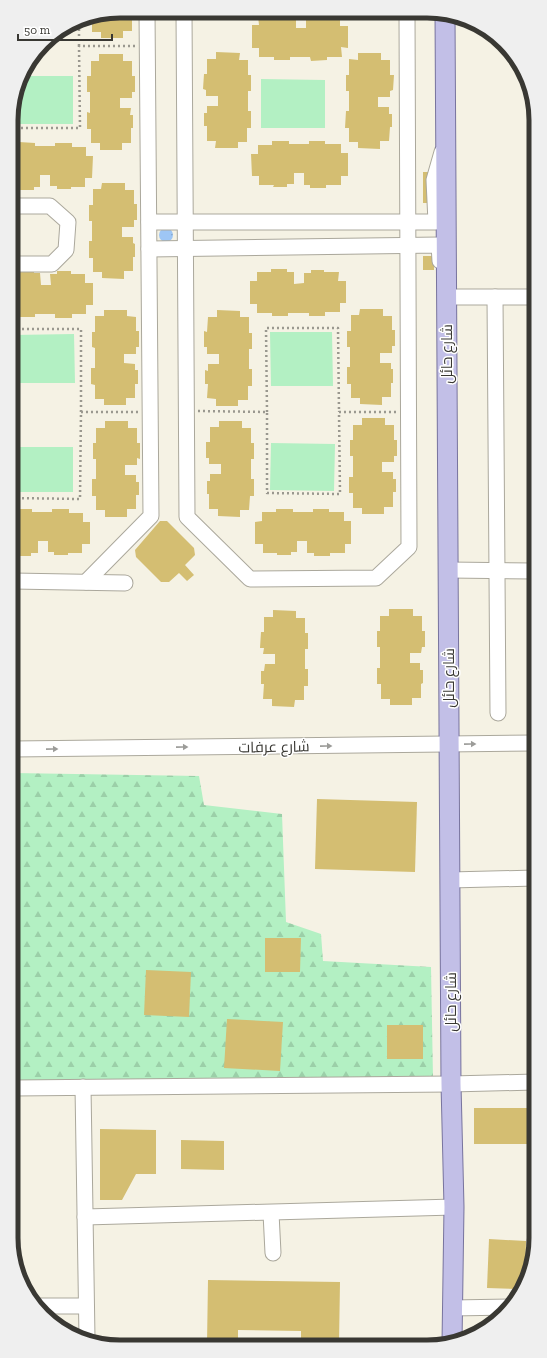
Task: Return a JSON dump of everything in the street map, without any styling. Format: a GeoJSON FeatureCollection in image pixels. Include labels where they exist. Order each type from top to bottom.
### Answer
{"type":"FeatureCollection","features":[{"type":"Feature","properties":{"kind":"main road","name":"شارع حائل"},"geometry":{"type":"LineString","coordinates":[[445,20],[451,1084],[454,1207],[452,1337]]}},
{"type":"Feature","properties":{"kind":"street"},"geometry":{"type":"LineString","coordinates":[[86,582],[151,516],[147,18]]}},
{"type":"Feature","properties":{"kind":"street"},"geometry":{"type":"LineString","coordinates":[[184,18],[187,517],[250,579],[376,578],[409,547],[407,18]]}},
{"type":"Feature","properties":{"kind":"street"},"geometry":{"type":"LineString","coordinates":[[149,222],[436,222],[434,180],[446,136]]}},
{"type":"Feature","properties":{"kind":"street"},"geometry":{"type":"LineString","coordinates":[[18,206],[50,206],[68,222],[66,250],[52,264],[18,264]]}},
{"type":"Feature","properties":{"kind":"street"},"geometry":{"type":"LineString","coordinates":[[149,249],[439,245],[440,286],[447,306],[495,297],[529,297]]}},
{"type":"Feature","properties":{"kind":"street"},"geometry":{"type":"LineString","coordinates":[[495,297],[498,713]]}},
{"type":"Feature","properties":{"kind":"street"},"geometry":{"type":"LineString","coordinates":[[449,570],[529,571]]}},
{"type":"Feature","properties":{"kind":"street"},"geometry":{"type":"LineString","coordinates":[[18,581],[125,583]]}},
{"type":"Feature","properties":{"kind":"street","name":"شارع عرفات"},"geometry":{"type":"LineString","coordinates":[[18,749],[529,743]]}},
{"type":"Feature","properties":{"kind":"street"},"geometry":{"type":"LineString","coordinates":[[450,880],[529,878]]}},
{"type":"Feature","properties":{"kind":"street"},"geometry":{"type":"LineString","coordinates":[[18,1088],[529,1082]]}},
{"type":"Feature","properties":{"kind":"street"},"geometry":{"type":"LineString","coordinates":[[83,1087],[86,1334]]}},
{"type":"Feature","properties":{"kind":"street"},"geometry":{"type":"LineString","coordinates":[[85,1217],[454,1207]]}},
{"type":"Feature","properties":{"kind":"street"},"geometry":{"type":"LineString","coordinates":[[271,1213],[273,1254]]}},
{"type":"Feature","properties":{"kind":"street"},"geometry":{"type":"LineString","coordinates":[[44,1306],[86,1306]]}},
{"type":"Feature","properties":{"kind":"street"},"geometry":{"type":"LineString","coordinates":[[452,1308],[502,1307]]}},
{"type":"Feature","properties":{"kind":"path"},"geometry":{"type":"LineString","coordinates":[[18,128],[80,128],[79,27]]}},
{"type":"Feature","properties":{"kind":"path"},"geometry":{"type":"LineString","coordinates":[[79,46],[147,46]]}},
{"type":"Feature","properties":{"kind":"path"},"geometry":{"type":"LineString","coordinates":[[266,328],[338,328],[339,412],[340,494],[267,493],[266,328]]}},
{"type":"Feature","properties":{"kind":"path"},"geometry":{"type":"LineString","coordinates":[[18,329],[81,329],[81,412],[80,499],[18,498]]}},
{"type":"Feature","properties":{"kind":"path"},"geometry":{"type":"LineString","coordinates":[[186,411],[267,412]]}},
{"type":"Feature","properties":{"kind":"path"},"geometry":{"type":"LineString","coordinates":[[339,412],[409,411]]}},
{"type":"Feature","properties":{"kind":"path"},"geometry":{"type":"LineString","coordinates":[[81,412],[150,412]]}},
{"type":"Feature","properties":{"kind":"green space"},"geometry":{"type":"Polygon","coordinates":[[[28,76],[73,76],[73,124],[18,124],[21,94],[28,76]]]}},
{"type":"Feature","properties":{"kind":"green space"},"geometry":{"type":"Polygon","coordinates":[[[261,79],[325,80],[325,128],[261,128],[261,79]]]}},
{"type":"Feature","properties":{"kind":"green space"},"geometry":{"type":"Polygon","coordinates":[[[270,332],[332,332],[333,386],[271,386],[270,332]]]}},
{"type":"Feature","properties":{"kind":"green space"},"geometry":{"type":"Polygon","coordinates":[[[74,334],[75,383],[18,383],[18,335],[74,334]]]}},
{"type":"Feature","properties":{"kind":"green space"},"geometry":{"type":"Polygon","coordinates":[[[271,443],[335,444],[334,491],[270,490],[271,443]]]}},
{"type":"Feature","properties":{"kind":"green space"},"geometry":{"type":"Polygon","coordinates":[[[18,447],[73,447],[73,492],[18,492],[18,447]]]}},
{"type":"Feature","properties":{"kind":"green space"},"geometry":{"type":"Polygon","coordinates":[[[18,773],[199,776],[204,805],[282,814],[286,922],[321,934],[323,961],[431,967],[433,1078],[18,1086],[18,773]]]}},
{"type":"Feature","properties":{"kind":"water"},"geometry":{"type":"Polygon","coordinates":[[[166,228],[171,230],[173,235],[171,240],[166,242],[161,240],[159,235],[161,230],[166,228]]]}},
{"type":"Feature","properties":{"kind":"building"},"geometry":{"type":"Polygon","coordinates":[[[114,18],[132,18],[132,31],[123,31],[123,38],[101,38],[101,32],[92,32],[92,22],[94,21],[114,18]]]}},
{"type":"Feature","properties":{"kind":"building"},"geometry":{"type":"Polygon","coordinates":[[[258,18],[296,18],[296,28],[306,28],[306,18],[340,18],[340,26],[348,26],[348,48],[341,47],[342,57],[327,57],[327,60],[311,61],[310,57],[290,57],[290,60],[274,60],[274,57],[259,57],[259,48],[252,48],[252,25],[259,25],[258,18]]]}},
{"type":"Feature","properties":{"kind":"building"},"geometry":{"type":"Polygon","coordinates":[[[216,52],[240,53],[239,60],[248,60],[248,75],[251,75],[251,91],[248,91],[248,111],[251,111],[251,128],[247,128],[247,142],[238,142],[238,148],[215,148],[216,141],[207,141],[207,126],[204,126],[204,113],[207,113],[207,106],[218,106],[218,96],[206,96],[206,90],[203,89],[204,74],[207,74],[207,59],[216,59],[216,52]]]}},
{"type":"Feature","properties":{"kind":"building"},"geometry":{"type":"Polygon","coordinates":[[[358,53],[381,53],[381,60],[390,60],[390,75],[394,75],[393,90],[390,91],[390,97],[378,97],[378,107],[389,107],[389,114],[392,114],[392,127],[390,127],[389,141],[380,141],[380,149],[358,148],[358,142],[349,142],[349,128],[345,128],[346,111],[349,111],[349,91],[346,91],[346,75],[349,75],[349,59],[358,60],[358,53]]]}},
{"type":"Feature","properties":{"kind":"building"},"geometry":{"type":"Polygon","coordinates":[[[99,54],[123,54],[123,61],[132,61],[132,76],[135,76],[135,92],[132,92],[132,98],[120,98],[120,108],[131,108],[130,115],[133,115],[133,128],[131,128],[131,143],[122,143],[122,150],[100,150],[100,143],[91,143],[91,129],[87,129],[87,112],[90,113],[90,92],[87,92],[87,76],[91,76],[91,61],[99,61],[99,54]]]}},
{"type":"Feature","properties":{"kind":"building"},"geometry":{"type":"Polygon","coordinates":[[[272,141],[289,141],[289,144],[309,144],[309,141],[325,141],[325,144],[341,144],[341,153],[348,153],[348,176],[341,176],[341,185],[326,185],[326,188],[310,188],[310,185],[304,185],[304,173],[294,173],[294,184],[287,184],[287,187],[259,185],[259,176],[252,176],[251,154],[258,154],[258,145],[272,145],[272,141]]]}},
{"type":"Feature","properties":{"kind":"building"},"geometry":{"type":"Polygon","coordinates":[[[19,142],[35,143],[35,146],[55,146],[55,143],[72,143],[72,147],[86,147],[86,156],[93,156],[92,178],[85,178],[85,187],[57,189],[57,186],[50,186],[50,175],[40,175],[40,187],[34,187],[34,190],[18,190],[19,142]]]}},
{"type":"Feature","properties":{"kind":"building"},"geometry":{"type":"Polygon","coordinates":[[[423,172],[432,172],[432,203],[423,203],[423,172]]]}},
{"type":"Feature","properties":{"kind":"building"},"geometry":{"type":"Polygon","coordinates":[[[102,183],[125,183],[125,190],[134,190],[134,204],[137,204],[137,220],[134,220],[134,227],[122,227],[122,237],[133,237],[133,243],[135,244],[135,257],[133,257],[133,271],[124,271],[124,279],[102,278],[102,272],[93,272],[93,258],[89,258],[89,241],[92,241],[92,221],[89,221],[89,205],[93,205],[93,189],[101,189],[102,183]]]}},
{"type":"Feature","properties":{"kind":"building"},"geometry":{"type":"Polygon","coordinates":[[[423,256],[434,256],[434,270],[423,270],[423,256]]]}},
{"type":"Feature","properties":{"kind":"building"},"geometry":{"type":"Polygon","coordinates":[[[271,269],[287,269],[287,272],[294,272],[294,284],[304,283],[304,273],[311,273],[311,270],[339,272],[338,281],[346,281],[346,303],[340,303],[340,312],[325,312],[325,316],[309,316],[309,313],[288,313],[288,316],[272,316],[272,313],[257,313],[257,304],[250,304],[250,281],[257,281],[257,272],[271,272],[271,269]]]}},
{"type":"Feature","properties":{"kind":"building"},"geometry":{"type":"Polygon","coordinates":[[[18,270],[34,270],[34,273],[40,273],[41,285],[51,285],[50,274],[57,274],[57,271],[71,271],[71,274],[85,274],[85,283],[93,283],[93,305],[86,305],[86,314],[72,314],[72,318],[55,318],[55,314],[35,314],[35,317],[19,317],[18,270]]]}},
{"type":"Feature","properties":{"kind":"building"},"geometry":{"type":"Polygon","coordinates":[[[360,309],[383,309],[383,316],[392,316],[392,330],[395,330],[395,346],[392,346],[392,353],[380,353],[380,363],[391,363],[391,369],[393,369],[393,383],[391,383],[391,397],[382,397],[382,405],[360,404],[360,398],[351,398],[351,384],[347,384],[347,367],[350,367],[350,347],[347,347],[347,331],[351,331],[351,315],[359,315],[360,309]]]}},
{"type":"Feature","properties":{"kind":"building"},"geometry":{"type":"Polygon","coordinates":[[[104,310],[127,310],[127,316],[136,317],[136,331],[139,331],[139,347],[136,347],[136,354],[124,354],[124,363],[135,364],[135,370],[138,370],[138,384],[135,384],[135,398],[126,398],[126,405],[104,405],[104,399],[95,399],[95,385],[91,384],[91,368],[95,368],[95,348],[92,347],[92,332],[95,332],[95,316],[104,316],[104,310]]]}},
{"type":"Feature","properties":{"kind":"building"},"geometry":{"type":"Polygon","coordinates":[[[217,310],[240,311],[240,317],[249,317],[249,333],[252,333],[252,349],[249,349],[249,369],[252,369],[252,386],[248,386],[248,400],[238,400],[238,406],[216,406],[216,399],[207,398],[208,384],[205,384],[205,370],[208,371],[208,364],[219,364],[219,354],[207,354],[207,347],[204,347],[204,331],[207,332],[208,317],[217,317],[217,310]]]}},
{"type":"Feature","properties":{"kind":"building"},"geometry":{"type":"Polygon","coordinates":[[[362,418],[385,418],[385,425],[394,425],[394,440],[397,440],[397,456],[394,456],[394,462],[382,462],[382,472],[393,472],[393,479],[396,479],[396,492],[393,492],[393,507],[384,507],[384,514],[362,514],[362,508],[353,508],[353,493],[349,493],[349,477],[353,477],[353,456],[350,456],[350,440],[353,440],[353,425],[362,425],[362,418]]]}},
{"type":"Feature","properties":{"kind":"building"},"geometry":{"type":"Polygon","coordinates":[[[105,421],[128,421],[128,428],[137,428],[137,443],[140,443],[140,459],[137,458],[137,465],[125,465],[125,475],[136,475],[136,482],[139,482],[139,495],[136,495],[136,509],[127,509],[127,517],[105,517],[105,510],[96,510],[96,496],[92,496],[92,479],[96,479],[96,459],[93,459],[93,443],[96,443],[96,428],[105,428],[105,421]]]}},
{"type":"Feature","properties":{"kind":"building"},"geometry":{"type":"Polygon","coordinates":[[[219,421],[242,421],[242,428],[251,428],[251,443],[254,443],[254,459],[251,459],[251,479],[254,479],[254,496],[250,496],[249,510],[240,510],[240,517],[218,516],[218,509],[209,509],[207,481],[210,481],[210,474],[221,474],[221,464],[209,464],[209,458],[206,458],[206,442],[210,442],[210,427],[219,427],[219,421]]]}},
{"type":"Feature","properties":{"kind":"building"},"geometry":{"type":"Polygon","coordinates":[[[18,509],[32,509],[32,512],[52,512],[52,509],[69,509],[69,513],[83,513],[83,522],[90,522],[90,544],[82,544],[82,553],[54,555],[54,552],[48,552],[48,541],[38,541],[38,553],[31,553],[31,556],[18,556],[18,509]]]}},
{"type":"Feature","properties":{"kind":"building"},"geometry":{"type":"Polygon","coordinates":[[[276,509],[293,509],[293,512],[313,512],[313,509],[329,509],[329,512],[344,512],[344,521],[351,521],[351,544],[345,544],[345,553],[330,553],[330,556],[314,556],[314,553],[307,553],[307,541],[297,541],[297,552],[291,552],[291,555],[263,553],[263,544],[255,544],[255,522],[262,521],[262,512],[276,512],[276,509]]]}},
{"type":"Feature","properties":{"kind":"building"},"geometry":{"type":"Polygon","coordinates":[[[160,521],[167,521],[194,548],[195,555],[185,565],[194,575],[187,581],[179,573],[169,582],[161,582],[136,557],[135,550],[160,521]]]}},
{"type":"Feature","properties":{"kind":"building"},"geometry":{"type":"Polygon","coordinates":[[[389,609],[413,609],[413,616],[422,616],[422,631],[425,631],[425,647],[422,647],[421,653],[410,653],[410,663],[420,663],[420,670],[423,670],[423,683],[421,684],[421,698],[412,698],[412,705],[390,705],[390,699],[381,699],[381,684],[377,684],[377,668],[380,668],[380,647],[377,647],[377,631],[380,631],[380,616],[389,616],[389,609]]]}},
{"type":"Feature","properties":{"kind":"building"},"geometry":{"type":"Polygon","coordinates":[[[273,610],[296,611],[296,618],[305,618],[305,633],[308,633],[308,649],[305,649],[305,669],[308,669],[308,686],[304,686],[304,700],[295,700],[294,707],[272,706],[272,699],[263,699],[264,684],[261,684],[261,671],[264,671],[265,664],[275,664],[275,654],[263,654],[264,648],[260,648],[261,632],[264,632],[264,617],[273,617],[273,610]]]}},
{"type":"Feature","properties":{"kind":"building"},"geometry":{"type":"Polygon","coordinates":[[[317,799],[417,802],[415,872],[315,869],[317,799]]]}},
{"type":"Feature","properties":{"kind":"building"},"geometry":{"type":"Polygon","coordinates":[[[265,938],[301,938],[300,972],[265,972],[265,938]]]}},
{"type":"Feature","properties":{"kind":"building"},"geometry":{"type":"Polygon","coordinates":[[[146,970],[191,972],[189,1017],[144,1015],[146,970]]]}},
{"type":"Feature","properties":{"kind":"building"},"geometry":{"type":"Polygon","coordinates":[[[227,1019],[283,1022],[280,1071],[224,1068],[227,1019]]]}},
{"type":"Feature","properties":{"kind":"building"},"geometry":{"type":"Polygon","coordinates":[[[387,1025],[423,1025],[423,1059],[387,1059],[387,1025]]]}},
{"type":"Feature","properties":{"kind":"building"},"geometry":{"type":"Polygon","coordinates":[[[474,1108],[529,1108],[529,1144],[474,1144],[474,1108]]]}},
{"type":"Feature","properties":{"kind":"building"},"geometry":{"type":"Polygon","coordinates":[[[100,1129],[156,1130],[156,1174],[136,1174],[122,1200],[100,1200],[100,1129]]]}},
{"type":"Feature","properties":{"kind":"building"},"geometry":{"type":"Polygon","coordinates":[[[181,1140],[224,1141],[224,1170],[181,1169],[181,1140]]]}},
{"type":"Feature","properties":{"kind":"building"},"geometry":{"type":"Polygon","coordinates":[[[489,1239],[526,1241],[525,1266],[515,1289],[487,1288],[489,1239]]]}},
{"type":"Feature","properties":{"kind":"building"},"geometry":{"type":"Polygon","coordinates":[[[208,1280],[340,1282],[339,1340],[301,1340],[301,1331],[238,1330],[238,1340],[207,1340],[208,1280]]]}}]}
